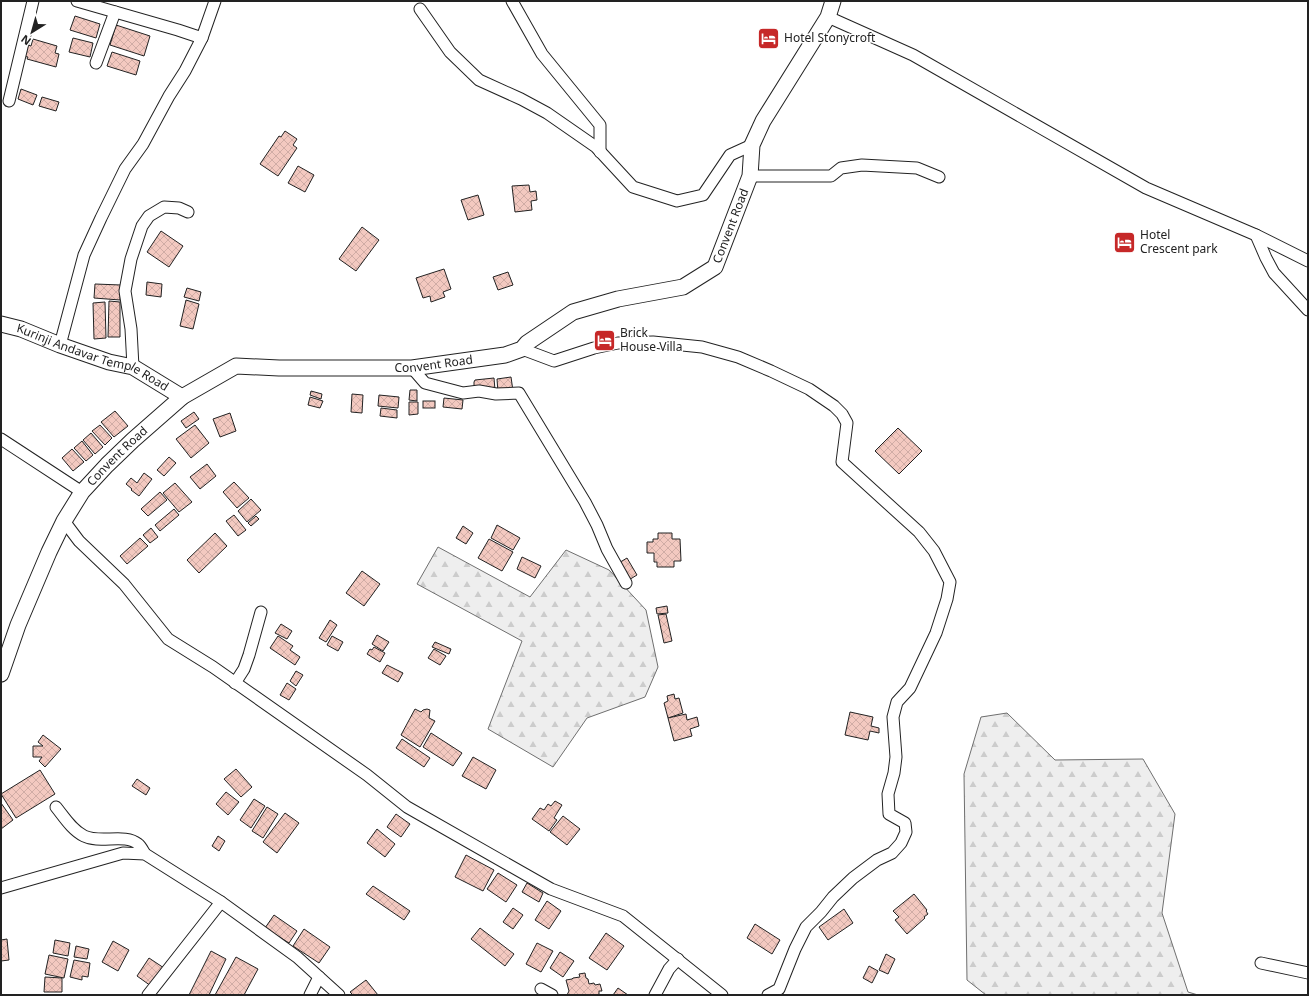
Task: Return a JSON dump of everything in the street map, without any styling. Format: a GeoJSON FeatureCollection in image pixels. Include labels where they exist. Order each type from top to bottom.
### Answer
{"type":"FeatureCollection","features":[{"type":"Feature","properties":{"kind":"main road","name":"Convent Road"},"geometry":{"type":"LineString","coordinates":[[1,674],[18,625],[49,552],[64,521],[82,492],[133,440],[182,397],[236,366],[279,368],[412,368],[505,355],[522,349],[527,343],[573,312],[618,299],[683,287],[715,267],[750,176],[752,145],[763,121],[828,17],[833,1]]}},
{"type":"Feature","properties":{"kind":"main road","name":"Kurinji Andavar Temple Road"},"geometry":{"type":"LineString","coordinates":[[1,324],[22,329],[60,345],[109,362],[133,368],[182,397]]}},
{"type":"Feature","properties":{"kind":"street"},"geometry":{"type":"LineString","coordinates":[[9,101],[34,1]]}},
{"type":"Feature","properties":{"kind":"street"},"geometry":{"type":"LineString","coordinates":[[77,1],[202,38]]}},
{"type":"Feature","properties":{"kind":"street"},"geometry":{"type":"LineString","coordinates":[[60,345],[84,255],[125,169],[143,144],[169,96],[185,71],[202,38],[215,1]]}},
{"type":"Feature","properties":{"kind":"street"},"geometry":{"type":"LineString","coordinates":[[512,1],[542,54],[600,125],[600,152]]}},
{"type":"Feature","properties":{"kind":"street"},"geometry":{"type":"LineString","coordinates":[[420,9],[450,52],[479,80],[547,113],[596,147],[633,187],[677,201],[703,195],[730,155],[752,145]]}},
{"type":"Feature","properties":{"kind":"street"},"geometry":{"type":"LineString","coordinates":[[96,63],[115,12]]}},
{"type":"Feature","properties":{"kind":"street"},"geometry":{"type":"LineString","coordinates":[[828,17],[913,55],[1146,188],[1256,235],[1308,261]]}},
{"type":"Feature","properties":{"kind":"street"},"geometry":{"type":"LineString","coordinates":[[750,176],[830,176],[841,168],[862,165],[917,168],[939,177]]}},
{"type":"Feature","properties":{"kind":"street"},"geometry":{"type":"LineString","coordinates":[[133,368],[131,329],[125,291],[132,259],[142,226],[149,216],[164,206],[179,208],[188,212]]}},
{"type":"Feature","properties":{"kind":"street"},"geometry":{"type":"LineString","coordinates":[[1256,235],[1274,273],[1308,310]]}},
{"type":"Feature","properties":{"kind":"street"},"geometry":{"type":"LineString","coordinates":[[522,349],[554,361],[594,348],[618,343],[653,342],[702,347],[738,357],[771,370],[809,389],[834,406],[842,414],[847,423],[842,462],[918,532],[934,551],[950,582],[947,598],[936,633],[910,688],[897,702],[893,717],[896,757],[894,773],[888,794],[889,814],[904,823],[906,832],[901,843],[892,854],[877,860],[853,878],[833,897],[806,927],[779,988],[768,995]]}},
{"type":"Feature","properties":{"kind":"street"},"geometry":{"type":"LineString","coordinates":[[412,368],[425,383],[463,393],[479,391],[496,394],[519,393],[585,502],[607,549],[626,583]]}},
{"type":"Feature","properties":{"kind":"street"},"geometry":{"type":"LineString","coordinates":[[1,440],[82,492]]}},
{"type":"Feature","properties":{"kind":"street"},"geometry":{"type":"LineString","coordinates":[[64,521],[79,540],[124,584],[168,639],[235,683],[367,775],[407,807],[551,889],[623,916],[724,994]]}},
{"type":"Feature","properties":{"kind":"street"},"geometry":{"type":"LineString","coordinates":[[235,683],[244,669],[249,655],[260,612]]}},
{"type":"Feature","properties":{"kind":"street"},"geometry":{"type":"LineString","coordinates":[[56,807],[77,831],[85,837],[99,839],[128,839],[139,844],[145,854],[221,902],[297,957],[339,995]]}},
{"type":"Feature","properties":{"kind":"street"},"geometry":{"type":"LineString","coordinates":[[1,888],[123,853],[145,854]]}},
{"type":"Feature","properties":{"kind":"street"},"geometry":{"type":"LineString","coordinates":[[148,995],[221,902]]}},
{"type":"Feature","properties":{"kind":"street"},"geometry":{"type":"LineString","coordinates":[[654,995],[669,970],[678,959]]}},
{"type":"Feature","properties":{"kind":"street"},"geometry":{"type":"LineString","coordinates":[[1261,963],[1308,972]]}},
{"type":"Feature","properties":{"kind":"street"},"geometry":{"type":"LineString","coordinates":[[310,995],[319,977]]}},
{"type":"Feature","properties":{"kind":"street"},"geometry":{"type":"LineString","coordinates":[[542,989],[552,995]]}},
{"type":"Feature","properties":{"kind":"green space"},"geometry":{"type":"Polygon","coordinates":[[[438,547],[530,597],[566,550],[609,570],[646,610],[658,667],[645,697],[587,718],[553,767],[488,729],[522,641],[417,584],[438,547]]]}},
{"type":"Feature","properties":{"kind":"green space"},"geometry":{"type":"Polygon","coordinates":[[[1007,713],[1055,760],[1143,759],[1175,814],[1162,913],[1188,992],[1198,995],[986,995],[967,980],[964,774],[981,717],[1007,713]]]}},
{"type":"Feature","properties":{"kind":"building"},"geometry":{"type":"Polygon","coordinates":[[[75,16],[100,24],[96,38],[70,30],[75,16]]]}},
{"type":"Feature","properties":{"kind":"building"},"geometry":{"type":"Polygon","coordinates":[[[116,25],[150,36],[144,56],[110,45],[116,25]]]}},
{"type":"Feature","properties":{"kind":"building"},"geometry":{"type":"Polygon","coordinates":[[[73,38],[93,43],[90,57],[69,52],[73,38]]]}},
{"type":"Feature","properties":{"kind":"building"},"geometry":{"type":"Polygon","coordinates":[[[33,39],[57,46],[55,53],[59,54],[56,67],[27,59],[28,57],[22,56],[25,44],[31,46],[33,39]]]}},
{"type":"Feature","properties":{"kind":"building"},"geometry":{"type":"Polygon","coordinates":[[[112,52],[140,61],[136,75],[107,66],[112,52]]]}},
{"type":"Feature","properties":{"kind":"building"},"geometry":{"type":"Polygon","coordinates":[[[21,89],[37,95],[33,105],[18,99],[21,89]]]}},
{"type":"Feature","properties":{"kind":"building"},"geometry":{"type":"Polygon","coordinates":[[[42,97],[59,102],[56,111],[39,106],[42,97]]]}},
{"type":"Feature","properties":{"kind":"building"},"geometry":{"type":"Polygon","coordinates":[[[285,131],[297,139],[293,145],[297,148],[278,176],[260,164],[279,136],[281,137],[285,131]]]}},
{"type":"Feature","properties":{"kind":"building"},"geometry":{"type":"Polygon","coordinates":[[[298,166],[314,175],[305,192],[288,183],[298,166]]]}},
{"type":"Feature","properties":{"kind":"building"},"geometry":{"type":"Polygon","coordinates":[[[529,185],[530,192],[536,191],[537,200],[531,201],[532,210],[515,212],[512,186],[529,185]]]}},
{"type":"Feature","properties":{"kind":"building"},"geometry":{"type":"Polygon","coordinates":[[[478,195],[484,215],[468,220],[461,200],[478,195]]]}},
{"type":"Feature","properties":{"kind":"building"},"geometry":{"type":"Polygon","coordinates":[[[362,227],[379,240],[356,271],[339,259],[362,227]]]}},
{"type":"Feature","properties":{"kind":"building"},"geometry":{"type":"Polygon","coordinates":[[[161,231],[183,246],[169,267],[147,252],[161,231]]]}},
{"type":"Feature","properties":{"kind":"building"},"geometry":{"type":"Polygon","coordinates":[[[444,269],[451,289],[443,292],[445,297],[431,302],[430,296],[423,298],[416,278],[444,269]]]}},
{"type":"Feature","properties":{"kind":"building"},"geometry":{"type":"Polygon","coordinates":[[[508,272],[513,285],[498,290],[493,277],[508,272]]]}},
{"type":"Feature","properties":{"kind":"building"},"geometry":{"type":"Polygon","coordinates":[[[147,282],[162,284],[161,297],[146,295],[147,282]]]}},
{"type":"Feature","properties":{"kind":"building"},"geometry":{"type":"Polygon","coordinates":[[[95,284],[121,285],[120,300],[94,298],[95,284]]]}},
{"type":"Feature","properties":{"kind":"building"},"geometry":{"type":"Polygon","coordinates":[[[187,288],[201,292],[199,301],[184,297],[187,288]]]}},
{"type":"Feature","properties":{"kind":"building"},"geometry":{"type":"Polygon","coordinates":[[[186,300],[199,304],[193,329],[180,326],[186,300]]]}},
{"type":"Feature","properties":{"kind":"building"},"geometry":{"type":"Polygon","coordinates":[[[109,301],[120,302],[120,337],[108,337],[109,301]]]}},
{"type":"Feature","properties":{"kind":"building"},"geometry":{"type":"Polygon","coordinates":[[[105,302],[106,338],[94,339],[93,303],[105,302]]]}},
{"type":"Feature","properties":{"kind":"building"},"geometry":{"type":"Polygon","coordinates":[[[511,377],[513,391],[498,393],[497,379],[511,377]]]}},
{"type":"Feature","properties":{"kind":"building"},"geometry":{"type":"Polygon","coordinates":[[[494,378],[495,390],[474,390],[475,380],[494,378]]]}},
{"type":"Feature","properties":{"kind":"building"},"geometry":{"type":"Polygon","coordinates":[[[410,390],[417,390],[417,401],[409,400],[410,390]]]}},
{"type":"Feature","properties":{"kind":"building"},"geometry":{"type":"Polygon","coordinates":[[[311,391],[322,394],[321,399],[310,395],[311,391]]]}},
{"type":"Feature","properties":{"kind":"building"},"geometry":{"type":"Polygon","coordinates":[[[352,394],[363,395],[362,413],[351,412],[352,394]]]}},
{"type":"Feature","properties":{"kind":"building"},"geometry":{"type":"Polygon","coordinates":[[[379,395],[399,397],[398,408],[378,406],[379,395]]]}},
{"type":"Feature","properties":{"kind":"building"},"geometry":{"type":"Polygon","coordinates":[[[310,397],[323,401],[320,408],[308,405],[310,397]]]}},
{"type":"Feature","properties":{"kind":"building"},"geometry":{"type":"Polygon","coordinates":[[[444,398],[463,400],[462,409],[443,407],[444,398]]]}},
{"type":"Feature","properties":{"kind":"building"},"geometry":{"type":"Polygon","coordinates":[[[423,401],[435,401],[435,408],[423,408],[423,401]]]}},
{"type":"Feature","properties":{"kind":"building"},"geometry":{"type":"Polygon","coordinates":[[[409,402],[418,402],[418,414],[409,415],[409,402]]]}},
{"type":"Feature","properties":{"kind":"building"},"geometry":{"type":"Polygon","coordinates":[[[381,408],[397,410],[397,418],[380,416],[381,408]]]}},
{"type":"Feature","properties":{"kind":"building"},"geometry":{"type":"Polygon","coordinates":[[[115,411],[128,426],[114,437],[101,422],[115,411]]]}},
{"type":"Feature","properties":{"kind":"building"},"geometry":{"type":"Polygon","coordinates":[[[194,412],[199,419],[186,428],[181,421],[194,412]]]}},
{"type":"Feature","properties":{"kind":"building"},"geometry":{"type":"Polygon","coordinates":[[[230,413],[236,431],[220,437],[213,419],[230,413]]]}},
{"type":"Feature","properties":{"kind":"building"},"geometry":{"type":"Polygon","coordinates":[[[100,425],[112,438],[105,445],[92,431],[100,425]]]}},
{"type":"Feature","properties":{"kind":"building"},"geometry":{"type":"Polygon","coordinates":[[[195,425],[209,443],[191,458],[176,439],[195,425]]]}},
{"type":"Feature","properties":{"kind":"building"},"geometry":{"type":"Polygon","coordinates":[[[898,428],[922,451],[899,474],[875,451],[898,428]]]}},
{"type":"Feature","properties":{"kind":"building"},"geometry":{"type":"Polygon","coordinates":[[[91,433],[103,447],[95,454],[83,440],[91,433]]]}},
{"type":"Feature","properties":{"kind":"building"},"geometry":{"type":"Polygon","coordinates":[[[82,441],[93,455],[86,461],[74,448],[82,441]]]}},
{"type":"Feature","properties":{"kind":"building"},"geometry":{"type":"Polygon","coordinates":[[[72,449],[84,462],[73,471],[62,458],[72,449]]]}},
{"type":"Feature","properties":{"kind":"building"},"geometry":{"type":"Polygon","coordinates":[[[169,457],[176,463],[164,476],[157,470],[169,457]]]}},
{"type":"Feature","properties":{"kind":"building"},"geometry":{"type":"Polygon","coordinates":[[[207,464],[216,476],[200,489],[190,477],[207,464]]]}},
{"type":"Feature","properties":{"kind":"building"},"geometry":{"type":"Polygon","coordinates":[[[144,473],[152,479],[139,496],[126,484],[131,478],[137,483],[144,473]]]}},
{"type":"Feature","properties":{"kind":"building"},"geometry":{"type":"Polygon","coordinates":[[[234,482],[249,498],[237,508],[223,492],[234,482]]]}},
{"type":"Feature","properties":{"kind":"building"},"geometry":{"type":"Polygon","coordinates":[[[175,483],[192,502],[179,512],[163,493],[175,483]]]}},
{"type":"Feature","properties":{"kind":"building"},"geometry":{"type":"Polygon","coordinates":[[[160,492],[167,500],[148,516],[141,509],[160,492]]]}},
{"type":"Feature","properties":{"kind":"building"},"geometry":{"type":"Polygon","coordinates":[[[251,499],[261,510],[247,522],[238,511],[251,499]]]}},
{"type":"Feature","properties":{"kind":"building"},"geometry":{"type":"Polygon","coordinates":[[[174,509],[179,515],[160,531],[155,525],[174,509]]]}},
{"type":"Feature","properties":{"kind":"building"},"geometry":{"type":"Polygon","coordinates":[[[234,515],[246,530],[238,536],[226,521],[234,515]]]}},
{"type":"Feature","properties":{"kind":"building"},"geometry":{"type":"Polygon","coordinates":[[[256,516],[259,519],[251,526],[248,523],[256,516]]]}},
{"type":"Feature","properties":{"kind":"building"},"geometry":{"type":"Polygon","coordinates":[[[497,525],[520,538],[513,550],[491,538],[497,525]]]}},
{"type":"Feature","properties":{"kind":"building"},"geometry":{"type":"Polygon","coordinates":[[[463,526],[473,533],[466,544],[456,538],[463,526]]]}},
{"type":"Feature","properties":{"kind":"building"},"geometry":{"type":"Polygon","coordinates":[[[151,528],[158,537],[150,543],[143,535],[151,528]]]}},
{"type":"Feature","properties":{"kind":"building"},"geometry":{"type":"Polygon","coordinates":[[[215,533],[227,546],[199,573],[187,560],[215,533]]]}},
{"type":"Feature","properties":{"kind":"building"},"geometry":{"type":"Polygon","coordinates":[[[658,533],[672,533],[672,539],[680,539],[681,561],[674,561],[674,567],[657,567],[657,562],[654,562],[654,553],[647,553],[647,542],[653,542],[653,539],[658,539],[658,533]]]}},
{"type":"Feature","properties":{"kind":"building"},"geometry":{"type":"Polygon","coordinates":[[[140,538],[148,546],[127,564],[120,556],[140,538]]]}},
{"type":"Feature","properties":{"kind":"building"},"geometry":{"type":"Polygon","coordinates":[[[489,539],[513,552],[502,571],[478,558],[489,539]]]}},
{"type":"Feature","properties":{"kind":"building"},"geometry":{"type":"Polygon","coordinates":[[[522,557],[541,566],[535,578],[517,569],[522,557]]]}},
{"type":"Feature","properties":{"kind":"building"},"geometry":{"type":"Polygon","coordinates":[[[627,558],[637,575],[627,581],[617,564],[627,558]]]}},
{"type":"Feature","properties":{"kind":"building"},"geometry":{"type":"Polygon","coordinates":[[[362,571],[380,584],[364,606],[346,593],[362,571]]]}},
{"type":"Feature","properties":{"kind":"building"},"geometry":{"type":"Polygon","coordinates":[[[667,606],[668,613],[657,614],[656,608],[667,606]]]}},
{"type":"Feature","properties":{"kind":"building"},"geometry":{"type":"Polygon","coordinates":[[[666,614],[672,641],[664,643],[658,615],[666,614]]]}},
{"type":"Feature","properties":{"kind":"building"},"geometry":{"type":"Polygon","coordinates":[[[330,620],[337,625],[326,642],[319,638],[330,620]]]}},
{"type":"Feature","properties":{"kind":"building"},"geometry":{"type":"Polygon","coordinates":[[[281,624],[292,631],[287,639],[275,633],[281,624]]]}},
{"type":"Feature","properties":{"kind":"building"},"geometry":{"type":"Polygon","coordinates":[[[377,635],[389,642],[383,651],[372,644],[377,635]]]}},
{"type":"Feature","properties":{"kind":"building"},"geometry":{"type":"Polygon","coordinates":[[[278,636],[293,646],[290,650],[300,657],[295,665],[270,648],[278,636]]]}},
{"type":"Feature","properties":{"kind":"building"},"geometry":{"type":"Polygon","coordinates":[[[332,636],[343,642],[338,651],[327,645],[332,636]]]}},
{"type":"Feature","properties":{"kind":"building"},"geometry":{"type":"Polygon","coordinates":[[[435,642],[451,649],[449,654],[432,647],[435,642]]]}},
{"type":"Feature","properties":{"kind":"building"},"geometry":{"type":"Polygon","coordinates":[[[374,647],[385,653],[380,662],[367,654],[370,649],[372,650],[374,647]]]}},
{"type":"Feature","properties":{"kind":"building"},"geometry":{"type":"Polygon","coordinates":[[[434,649],[446,656],[440,665],[428,658],[434,649]]]}},
{"type":"Feature","properties":{"kind":"building"},"geometry":{"type":"Polygon","coordinates":[[[387,665],[403,673],[398,682],[382,673],[387,665]]]}},
{"type":"Feature","properties":{"kind":"building"},"geometry":{"type":"Polygon","coordinates":[[[296,671],[303,675],[296,686],[290,681],[296,671]]]}},
{"type":"Feature","properties":{"kind":"building"},"geometry":{"type":"Polygon","coordinates":[[[287,683],[296,689],[289,700],[280,695],[287,683]]]}},
{"type":"Feature","properties":{"kind":"building"},"geometry":{"type":"Polygon","coordinates":[[[674,694],[675,699],[679,698],[683,713],[668,718],[664,703],[668,701],[667,696],[674,694]]]}},
{"type":"Feature","properties":{"kind":"building"},"geometry":{"type":"Polygon","coordinates":[[[415,709],[421,712],[427,709],[430,710],[429,718],[435,721],[420,747],[401,735],[415,709]]]}},
{"type":"Feature","properties":{"kind":"building"},"geometry":{"type":"Polygon","coordinates":[[[850,712],[873,717],[871,726],[879,728],[879,733],[870,731],[868,740],[845,735],[850,712]]]}},
{"type":"Feature","properties":{"kind":"building"},"geometry":{"type":"Polygon","coordinates":[[[686,714],[687,720],[697,717],[699,726],[690,729],[692,736],[674,741],[668,718],[686,714]]]}},
{"type":"Feature","properties":{"kind":"building"},"geometry":{"type":"Polygon","coordinates":[[[431,733],[462,753],[453,766],[423,747],[431,733]]]}},
{"type":"Feature","properties":{"kind":"building"},"geometry":{"type":"Polygon","coordinates":[[[43,735],[61,749],[45,767],[39,761],[42,757],[33,757],[33,746],[43,746],[38,742],[43,735]]]}},
{"type":"Feature","properties":{"kind":"building"},"geometry":{"type":"Polygon","coordinates":[[[402,739],[430,758],[424,767],[396,748],[402,739]]]}},
{"type":"Feature","properties":{"kind":"building"},"geometry":{"type":"Polygon","coordinates":[[[473,757],[496,770],[486,789],[462,776],[473,757]]]}},
{"type":"Feature","properties":{"kind":"building"},"geometry":{"type":"Polygon","coordinates":[[[236,769],[252,787],[241,797],[224,779],[236,769]]]}},
{"type":"Feature","properties":{"kind":"building"},"geometry":{"type":"Polygon","coordinates":[[[40,770],[55,794],[16,818],[1,794],[40,770]]]}},
{"type":"Feature","properties":{"kind":"building"},"geometry":{"type":"Polygon","coordinates":[[[137,779],[150,788],[146,795],[132,786],[137,779]]]}},
{"type":"Feature","properties":{"kind":"building"},"geometry":{"type":"Polygon","coordinates":[[[226,792],[239,802],[228,815],[216,804],[226,792]]]}},
{"type":"Feature","properties":{"kind":"building"},"geometry":{"type":"Polygon","coordinates":[[[254,799],[265,806],[251,828],[240,820],[254,799]]]}},
{"type":"Feature","properties":{"kind":"building"},"geometry":{"type":"Polygon","coordinates":[[[555,801],[562,805],[554,818],[557,820],[549,831],[532,819],[540,808],[544,810],[548,804],[551,806],[555,801]]]}},
{"type":"Feature","properties":{"kind":"building"},"geometry":{"type":"Polygon","coordinates":[[[1,803],[13,820],[1,829],[1,803]]]}},
{"type":"Feature","properties":{"kind":"building"},"geometry":{"type":"Polygon","coordinates":[[[267,807],[278,814],[263,838],[252,831],[267,807]]]}},
{"type":"Feature","properties":{"kind":"building"},"geometry":{"type":"Polygon","coordinates":[[[285,813],[299,823],[277,853],[263,842],[285,813]]]}},
{"type":"Feature","properties":{"kind":"building"},"geometry":{"type":"Polygon","coordinates":[[[396,814],[410,824],[401,837],[387,827],[396,814]]]}},
{"type":"Feature","properties":{"kind":"building"},"geometry":{"type":"Polygon","coordinates":[[[563,816],[580,829],[567,845],[550,832],[563,816]]]}},
{"type":"Feature","properties":{"kind":"building"},"geometry":{"type":"Polygon","coordinates":[[[377,829],[395,844],[385,857],[367,843],[377,829]]]}},
{"type":"Feature","properties":{"kind":"building"},"geometry":{"type":"Polygon","coordinates":[[[218,836],[225,841],[219,851],[212,846],[218,836]]]}},
{"type":"Feature","properties":{"kind":"building"},"geometry":{"type":"Polygon","coordinates":[[[466,855],[494,870],[483,891],[455,877],[466,855]]]}},
{"type":"Feature","properties":{"kind":"building"},"geometry":{"type":"Polygon","coordinates":[[[498,873],[517,885],[506,902],[487,889],[498,873]]]}},
{"type":"Feature","properties":{"kind":"building"},"geometry":{"type":"Polygon","coordinates":[[[527,883],[543,893],[539,902],[522,892],[527,883]]]}},
{"type":"Feature","properties":{"kind":"building"},"geometry":{"type":"Polygon","coordinates":[[[373,886],[410,911],[404,920],[366,894],[373,886]]]}},
{"type":"Feature","properties":{"kind":"building"},"geometry":{"type":"Polygon","coordinates":[[[914,894],[927,910],[926,911],[928,914],[907,934],[895,920],[899,917],[893,911],[914,894]]]}},
{"type":"Feature","properties":{"kind":"building"},"geometry":{"type":"Polygon","coordinates":[[[547,901],[561,911],[549,929],[535,920],[547,901]]]}},
{"type":"Feature","properties":{"kind":"building"},"geometry":{"type":"Polygon","coordinates":[[[513,908],[523,915],[513,929],[503,922],[513,908]]]}},
{"type":"Feature","properties":{"kind":"building"},"geometry":{"type":"Polygon","coordinates":[[[844,909],[853,923],[828,940],[819,927],[844,909]]]}},
{"type":"Feature","properties":{"kind":"building"},"geometry":{"type":"Polygon","coordinates":[[[274,915],[297,931],[289,943],[265,928],[274,915]]]}},
{"type":"Feature","properties":{"kind":"building"},"geometry":{"type":"Polygon","coordinates":[[[755,924],[780,940],[772,954],[747,938],[755,924]]]}},
{"type":"Feature","properties":{"kind":"building"},"geometry":{"type":"Polygon","coordinates":[[[480,928],[514,954],[505,966],[471,939],[480,928]]]}},
{"type":"Feature","properties":{"kind":"building"},"geometry":{"type":"Polygon","coordinates":[[[304,929],[330,947],[319,963],[293,946],[304,929]]]}},
{"type":"Feature","properties":{"kind":"building"},"geometry":{"type":"Polygon","coordinates":[[[606,933],[624,946],[607,970],[589,958],[606,933]]]}},
{"type":"Feature","properties":{"kind":"building"},"geometry":{"type":"Polygon","coordinates":[[[7,939],[9,960],[1,961],[1,940],[7,939]]]}},
{"type":"Feature","properties":{"kind":"building"},"geometry":{"type":"Polygon","coordinates":[[[55,940],[70,943],[68,956],[53,953],[55,940]]]}},
{"type":"Feature","properties":{"kind":"building"},"geometry":{"type":"Polygon","coordinates":[[[113,941],[129,950],[118,971],[102,962],[113,941]]]}},
{"type":"Feature","properties":{"kind":"building"},"geometry":{"type":"Polygon","coordinates":[[[537,943],[553,951],[541,972],[526,964],[537,943]]]}},
{"type":"Feature","properties":{"kind":"building"},"geometry":{"type":"Polygon","coordinates":[[[76,946],[89,949],[87,959],[74,957],[76,946]]]}},
{"type":"Feature","properties":{"kind":"building"},"geometry":{"type":"Polygon","coordinates":[[[211,951],[226,959],[209,995],[189,995],[211,951]]]}},
{"type":"Feature","properties":{"kind":"building"},"geometry":{"type":"Polygon","coordinates":[[[560,952],[574,961],[563,977],[550,968],[560,952]]]}},
{"type":"Feature","properties":{"kind":"building"},"geometry":{"type":"Polygon","coordinates":[[[886,954],[895,959],[888,974],[879,970],[886,954]]]}},
{"type":"Feature","properties":{"kind":"building"},"geometry":{"type":"Polygon","coordinates":[[[49,955],[68,959],[64,978],[45,974],[49,955]]]}},
{"type":"Feature","properties":{"kind":"building"},"geometry":{"type":"Polygon","coordinates":[[[236,957],[258,969],[244,995],[215,995],[236,957]]]}},
{"type":"Feature","properties":{"kind":"building"},"geometry":{"type":"Polygon","coordinates":[[[149,958],[164,968],[151,986],[137,976],[149,958]]]}},
{"type":"Feature","properties":{"kind":"building"},"geometry":{"type":"Polygon","coordinates":[[[74,960],[90,963],[88,977],[82,976],[82,980],[70,977],[74,960]]]}},
{"type":"Feature","properties":{"kind":"building"},"geometry":{"type":"Polygon","coordinates":[[[869,966],[878,971],[872,983],[863,978],[869,966]]]}},
{"type":"Feature","properties":{"kind":"building"},"geometry":{"type":"Polygon","coordinates":[[[585,973],[589,984],[600,984],[602,991],[599,991],[599,995],[567,995],[569,991],[566,980],[580,977],[579,974],[585,973]]]}},
{"type":"Feature","properties":{"kind":"building"},"geometry":{"type":"Polygon","coordinates":[[[45,977],[62,978],[62,992],[44,992],[45,977]]]}},
{"type":"Feature","properties":{"kind":"building"},"geometry":{"type":"Polygon","coordinates":[[[366,980],[378,995],[353,995],[350,992],[366,980]]]}},
{"type":"Feature","properties":{"kind":"building"},"geometry":{"type":"Polygon","coordinates":[[[618,988],[628,995],[613,995],[618,988]]]}},
{"type":"Feature","properties":{"kind":"place","name":"Hotel Stonycroft"},"geometry":{"type":"Point","coordinates":[768,38]}},
{"type":"Feature","properties":{"kind":"place","name":"Hotel Crescent park"},"geometry":{"type":"Point","coordinates":[1124,242]}},
{"type":"Feature","properties":{"kind":"place","name":"Brick House Villa"},"geometry":{"type":"Point","coordinates":[605,340]}}]}
